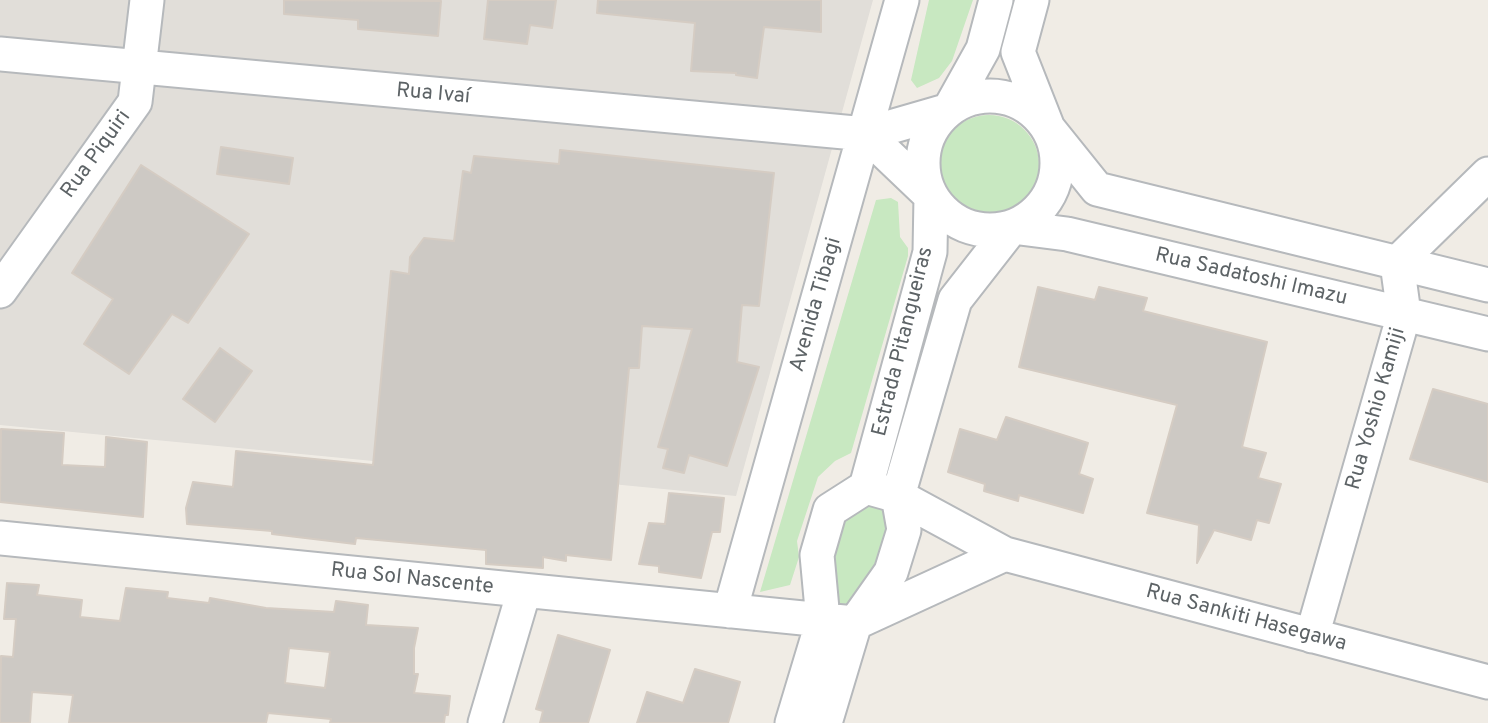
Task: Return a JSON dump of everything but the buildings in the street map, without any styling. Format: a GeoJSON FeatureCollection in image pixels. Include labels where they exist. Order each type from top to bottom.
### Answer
{"type":"FeatureCollection","features":[{"type":"Feature","properties":{"kind":"street","name":"Rua Piquiri"},"geometry":{"type":"LineString","coordinates":[[0,291],[135,102],[141,69],[147,0]]}},
{"type":"Feature","properties":{"kind":"street","name":"Avenida Tibagi"},"geometry":{"type":"LineString","coordinates":[[730,611],[902,0]]}},
{"type":"Feature","properties":{"kind":"street"},"geometry":{"type":"LineString","coordinates":[[931,196],[923,170],[926,143],[931,130],[949,110],[983,49],[996,0]]}},
{"type":"Feature","properties":{"kind":"street"},"geometry":{"type":"LineString","coordinates":[[866,134],[931,196],[948,216],[972,228],[985,231],[1012,227],[1024,222],[1044,204],[1055,180],[1057,153],[1018,52],[1032,0]]}},
{"type":"Feature","properties":{"kind":"street","name":"Rua Ivaí"},"geometry":{"type":"LineString","coordinates":[[0,54],[866,134],[949,110]]}},
{"type":"Feature","properties":{"kind":"street"},"geometry":{"type":"LineString","coordinates":[[949,110],[974,97],[1003,97],[1028,107],[1097,189],[1488,285]]}},
{"type":"Feature","properties":{"kind":"street"},"geometry":{"type":"LineString","coordinates":[[1397,263],[1488,174]]}},
{"type":"Feature","properties":{"kind":"street","name":"Estrada Pitangueiras"},"geometry":{"type":"LineString","coordinates":[[866,487],[930,252],[931,196]]}},
{"type":"Feature","properties":{"kind":"street","name":"Estrada Pitangueiras"},"geometry":{"type":"LineString","coordinates":[[898,496],[954,300],[1012,227]]}},
{"type":"Feature","properties":{"kind":"street","name":"Rua Sadatoshi Imazu"},"geometry":{"type":"LineString","coordinates":[[1012,227],[1067,234],[1488,334]]}},
{"type":"Feature","properties":{"kind":"street","name":"Rua Yoshio Kamiji"},"geometry":{"type":"LineString","coordinates":[[1312,636],[1404,314],[1397,263]]}},
{"type":"Feature","properties":{"kind":"street"},"geometry":{"type":"LineString","coordinates":[[825,723],[839,622],[817,555],[830,510],[866,487]]}},
{"type":"Feature","properties":{"kind":"street","name":"Rua Sankiti Hasegawa"},"geometry":{"type":"LineString","coordinates":[[866,487],[898,496],[1005,554],[1488,682]]}},
{"type":"Feature","properties":{"kind":"street"},"geometry":{"type":"LineString","coordinates":[[792,723],[839,622],[891,572],[904,530],[898,496]]}},
{"type":"Feature","properties":{"kind":"street","name":"Rua Sol Nascente"},"geometry":{"type":"LineString","coordinates":[[0,538],[839,622]]}},
{"type":"Feature","properties":{"kind":"street"},"geometry":{"type":"LineString","coordinates":[[839,622],[1005,554]]}},
{"type":"Feature","properties":{"kind":"street"},"geometry":{"type":"LineString","coordinates":[[485,723],[524,591]]}},
{"type":"Feature","properties":{"kind":"shaded area"},"geometry":{"type":"Polygon","coordinates":[[[0,0],[873,0],[736,496],[0,425],[0,0]]]}},
{"type":"Feature","properties":{"kind":"green space"},"geometry":{"type":"Polygon","coordinates":[[[929,0],[973,0],[952,61],[939,78],[917,88],[911,80],[929,0]]]}},
{"type":"Feature","properties":{"kind":"green space"},"geometry":{"type":"Polygon","coordinates":[[[989,115],[1017,123],[1031,137],[1039,165],[1031,193],[1017,207],[989,215],[961,207],[947,193],[939,165],[947,137],[961,123],[989,115]]]}},
{"type":"Feature","properties":{"kind":"green space"},"geometry":{"type":"Polygon","coordinates":[[[891,198],[898,202],[900,237],[908,248],[908,256],[851,453],[835,461],[818,477],[797,541],[799,557],[790,585],[760,592],[876,200],[891,198]]]}},
{"type":"Feature","properties":{"kind":"green space"},"geometry":{"type":"Polygon","coordinates":[[[875,499],[893,515],[868,588],[841,612],[829,596],[836,526],[875,499]]]}}]}
